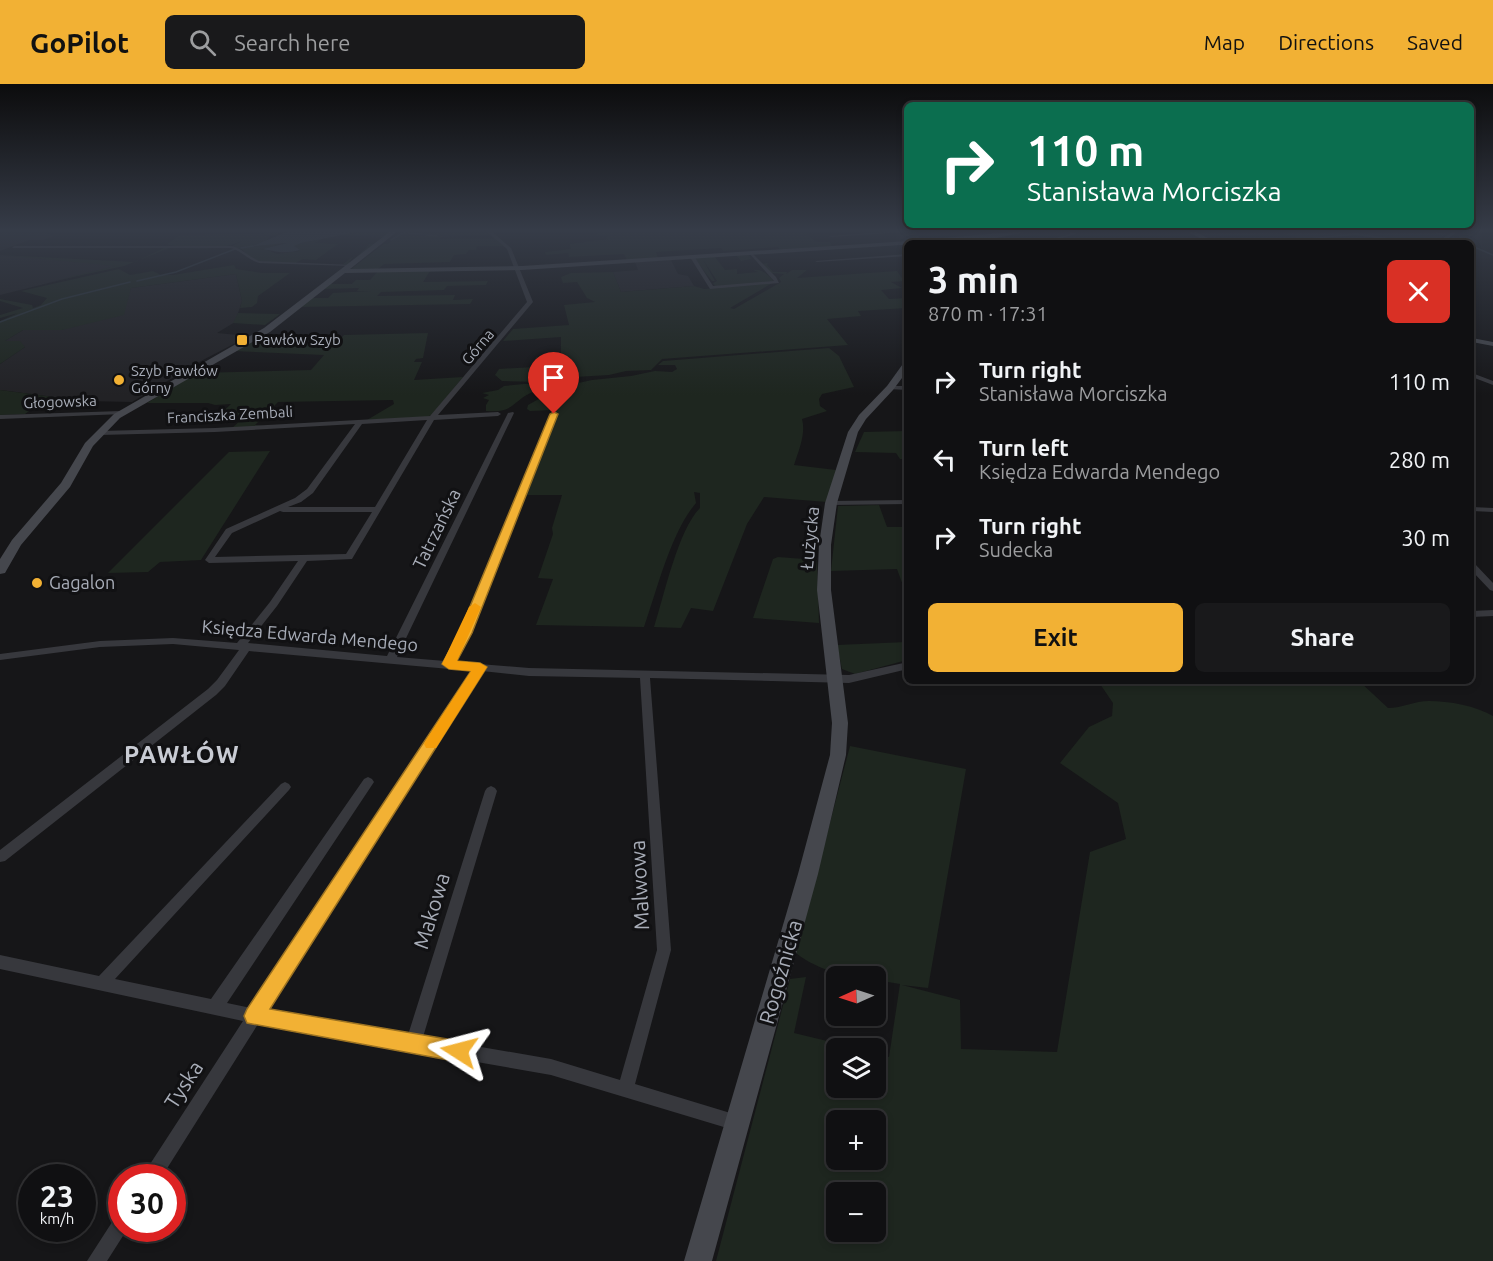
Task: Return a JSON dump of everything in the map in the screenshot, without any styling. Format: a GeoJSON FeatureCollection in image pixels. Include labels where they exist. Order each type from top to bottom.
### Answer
{"type":"FeatureCollection","features":[{"type":"Feature","properties":{"kind":"street"},"geometry":{"type":"LineString","coordinates":[[0,570],[15,543],[58,496],[87,448],[122,413],[263,332],[324,285]]}},
{"type":"Feature","properties":{"kind":"street","name":"Górna"},"geometry":{"type":"LineString","coordinates":[[432,418],[530,302],[524,285]]}},
{"type":"Feature","properties":{"kind":"street"},"geometry":{"type":"LineString","coordinates":[[710,285],[712,288],[745,285]]}},
{"type":"Feature","properties":{"kind":"street"},"geometry":{"type":"LineString","coordinates":[[1474,340],[1493,344]]}},
{"type":"Feature","properties":{"kind":"street","name":"Łużycka"},"geometry":{"type":"LineString","coordinates":[[834,678],[824,590],[826,533],[831,503],[849,441],[857,425],[904,369]]}},
{"type":"Feature","properties":{"kind":"street"},"geometry":{"type":"LineString","coordinates":[[1474,376],[1493,383]]}},
{"type":"Feature","properties":{"kind":"street"},"geometry":{"type":"LineString","coordinates":[[890,388],[904,388]]}},
{"type":"Feature","properties":{"kind":"street","name":"Głogowska"},"geometry":{"type":"LineString","coordinates":[[0,417],[122,413]]}},
{"type":"Feature","properties":{"kind":"street","name":"Tatrzańska"},"geometry":{"type":"LineString","coordinates":[[391,659],[511,413]]}},
{"type":"Feature","properties":{"kind":"street"},"geometry":{"type":"LineString","coordinates":[[449,664],[465,633],[554,413]]}},
{"type":"Feature","properties":{"kind":"street","name":"Franciszka Zembali"},"geometry":{"type":"LineString","coordinates":[[100,433],[215,430],[498,414]]}},
{"type":"Feature","properties":{"kind":"street"},"geometry":{"type":"LineString","coordinates":[[310,491],[298,500],[229,531],[208,560],[349,557],[432,418]]}},
{"type":"Feature","properties":{"kind":"street"},"geometry":{"type":"LineString","coordinates":[[296,509],[360,422]]}},
{"type":"Feature","properties":{"kind":"street"},"geometry":{"type":"LineString","coordinates":[[831,503],[904,502]]}},
{"type":"Feature","properties":{"kind":"street"},"geometry":{"type":"LineString","coordinates":[[276,510],[377,509]]}},
{"type":"Feature","properties":{"kind":"street"},"geometry":{"type":"LineString","coordinates":[[1474,509],[1493,510]]}},
{"type":"Feature","properties":{"kind":"street"},"geometry":{"type":"LineString","coordinates":[[0,857],[212,692],[221,683],[304,558]]}},
{"type":"Feature","properties":{"kind":"street"},"geometry":{"type":"LineString","coordinates":[[1474,568],[1493,588]]}},
{"type":"Feature","properties":{"kind":"street"},"geometry":{"type":"LineString","coordinates":[[1474,614],[1493,613]]}},
{"type":"Feature","properties":{"kind":"street","name":"Księdza Edwarda Mendego"},"geometry":{"type":"LineString","coordinates":[[0,657],[140,641],[184,641],[553,673],[855,678],[904,666]]}},
{"type":"Feature","properties":{"kind":"street","name":"Tyska"},"geometry":{"type":"LineString","coordinates":[[159,1164],[480,667]]}},
{"type":"Feature","properties":{"kind":"street","name":"Malwowa"},"geometry":{"type":"LineString","coordinates":[[626,1088],[664,950],[645,675]]}},
{"type":"Feature","properties":{"kind":"street","name":"Rogoźnicka"},"geometry":{"type":"LineString","coordinates":[[698,1261],[836,768],[840,723],[834,678]]}},
{"type":"Feature","properties":{"kind":"street"},"geometry":{"type":"LineString","coordinates":[[214,1007],[368,782]]}},
{"type":"Feature","properties":{"kind":"street"},"geometry":{"type":"LineString","coordinates":[[102,983],[285,787]]}},
{"type":"Feature","properties":{"kind":"street","name":"Makowa"},"geometry":{"type":"LineString","coordinates":[[413,1044],[491,791]]}},
{"type":"Feature","properties":{"kind":"street"},"geometry":{"type":"LineString","coordinates":[[0,963],[254,1016],[550,1067],[737,1123]]}},
{"type":"Feature","properties":{"kind":"street"},"geometry":{"type":"LineString","coordinates":[[96,1261],[109,1242]]}},
{"type":"Feature","properties":{"kind":"shaded area"},"geometry":{"type":"Polygon","coordinates":[[[0,285],[41,285],[0,295],[0,285]]]}},
{"type":"Feature","properties":{"kind":"shaded area"},"geometry":{"type":"Polygon","coordinates":[[[48,285],[154,285],[131,288],[124,315],[62,330],[23,330],[5,341],[20,341],[25,347],[0,364],[0,321],[18,313],[0,318],[0,315],[23,308],[0,301],[0,299],[32,305],[33,308],[41,305],[47,298],[21,291],[48,285]]]}},
{"type":"Feature","properties":{"kind":"shaded area"},"geometry":{"type":"Polygon","coordinates":[[[154,285],[238,285],[242,301],[235,322],[217,333],[249,336],[201,361],[132,402],[84,401],[0,390],[0,364],[25,347],[3,342],[23,330],[62,330],[128,295],[131,288],[154,285]]]}},
{"type":"Feature","properties":{"kind":"shaded area"},"geometry":{"type":"Polygon","coordinates":[[[238,285],[273,285],[258,296],[257,303],[252,307],[240,308],[242,301],[238,285]]]}},
{"type":"Feature","properties":{"kind":"shaded area"},"geometry":{"type":"Polygon","coordinates":[[[327,285],[486,285],[447,286],[444,290],[381,292],[377,296],[455,295],[453,300],[473,299],[470,304],[297,307],[309,298],[328,298],[333,293],[371,291],[357,291],[359,288],[322,289],[327,285]]]}},
{"type":"Feature","properties":{"kind":"shaded area"},"geometry":{"type":"Polygon","coordinates":[[[579,285],[618,285],[621,292],[694,286],[704,289],[721,288],[715,286],[769,285],[730,308],[734,309],[776,285],[896,285],[902,288],[881,290],[889,299],[904,298],[904,308],[858,311],[861,316],[827,319],[848,345],[662,359],[651,370],[626,371],[545,382],[502,381],[495,375],[499,369],[534,367],[536,357],[561,355],[561,337],[503,341],[513,329],[569,325],[564,305],[595,302],[587,298],[579,285]]]}},
{"type":"Feature","properties":{"kind":"shaded area"},"geometry":{"type":"Polygon","coordinates":[[[618,285],[694,286],[621,292],[618,285]]]}},
{"type":"Feature","properties":{"kind":"shaded area"},"geometry":{"type":"Polygon","coordinates":[[[238,313],[280,314],[265,325],[233,323],[238,313]]]}},
{"type":"Feature","properties":{"kind":"shaded area"},"geometry":{"type":"Polygon","coordinates":[[[428,333],[423,358],[416,359],[414,362],[422,362],[414,380],[463,377],[432,415],[426,417],[367,420],[394,404],[393,400],[278,402],[255,425],[264,426],[205,429],[233,427],[240,421],[214,420],[231,404],[147,403],[196,373],[311,370],[324,355],[233,351],[248,343],[291,345],[296,342],[334,346],[344,335],[428,333]]]}},
{"type":"Feature","properties":{"kind":"shaded area"},"geometry":{"type":"Polygon","coordinates":[[[829,348],[839,356],[854,387],[822,394],[819,399],[820,406],[827,411],[802,419],[803,436],[794,465],[836,470],[827,502],[764,497],[747,524],[713,611],[691,608],[681,628],[654,627],[678,547],[692,518],[700,508],[700,493],[694,492],[696,503],[679,529],[672,545],[644,627],[536,625],[553,579],[538,578],[553,534],[552,528],[562,495],[525,495],[556,414],[553,410],[530,411],[527,409],[528,405],[560,387],[655,371],[672,372],[677,369],[675,365],[658,365],[663,361],[829,348]]]}},
{"type":"Feature","properties":{"kind":"shaded area"},"geometry":{"type":"Polygon","coordinates":[[[531,384],[530,389],[536,391],[509,408],[486,411],[489,400],[483,398],[489,395],[482,393],[498,390],[504,386],[531,384]]]}},
{"type":"Feature","properties":{"kind":"shaded area"},"geometry":{"type":"Polygon","coordinates":[[[0,390],[84,401],[43,401],[25,414],[0,415],[0,390]]]}},
{"type":"Feature","properties":{"kind":"shaded area"},"geometry":{"type":"Polygon","coordinates":[[[904,431],[904,459],[900,459],[896,453],[855,452],[864,432],[904,431]]]}},
{"type":"Feature","properties":{"kind":"shaded area"},"geometry":{"type":"Polygon","coordinates":[[[270,451],[201,560],[160,562],[148,572],[108,573],[229,452],[270,451]]]}},
{"type":"Feature","properties":{"kind":"shaded area"},"geometry":{"type":"Polygon","coordinates":[[[879,505],[887,527],[903,527],[904,588],[897,569],[831,571],[838,506],[879,505]]]}},
{"type":"Feature","properties":{"kind":"shaded area"},"geometry":{"type":"Polygon","coordinates":[[[778,557],[817,560],[819,623],[753,618],[773,559],[778,557]]]}},
{"type":"Feature","properties":{"kind":"shaded area"},"geometry":{"type":"Polygon","coordinates":[[[904,642],[904,661],[855,674],[842,669],[837,645],[904,642]]]}},
{"type":"Feature","properties":{"kind":"shaded area"},"geometry":{"type":"Polygon","coordinates":[[[1100,684],[1362,684],[1388,708],[1424,701],[1437,701],[1471,707],[1493,716],[1493,1261],[716,1261],[790,979],[806,977],[794,1033],[826,1041],[826,1098],[886,1098],[886,1056],[889,1057],[900,984],[886,982],[886,966],[826,966],[826,970],[796,953],[850,746],[966,769],[928,988],[902,985],[960,1000],[961,1049],[1057,1052],[1090,852],[1126,839],[1118,803],[1060,763],[1089,727],[1112,716],[1113,703],[1100,684]]]}},
{"type":"Feature","properties":{"kind":"waterway"},"geometry":{"type":"LineString","coordinates":[[0,322],[62,299],[118,285]]}},
{"type":"Feature","properties":{"kind":"slow traffic"},"geometry":{"type":"LineString","coordinates":[[431,744],[480,667],[449,664],[475,607]]}},
{"type":"Feature","properties":{"kind":"place","name":"Pawłów Szyb"},"geometry":{"type":"Point","coordinates":[242,340]}},
{"type":"Feature","properties":{"kind":"place","name":"Szyb Pawłów Górny"},"geometry":{"type":"Point","coordinates":[119,380]}},
{"type":"Feature","properties":{"kind":"place","name":"Gagalon"},"geometry":{"type":"Point","coordinates":[37,583]}},
{"type":"Feature","properties":{"kind":"district","name":"PAWŁÓW"},"geometry":{"type":"Point","coordinates":[182,755]}},
{"type":"Feature","properties":{"kind":"route"},"geometry":{"type":"LineString","coordinates":[[459,1051],[254,1016],[480,667],[449,664],[465,633],[554,414]]}}]}
